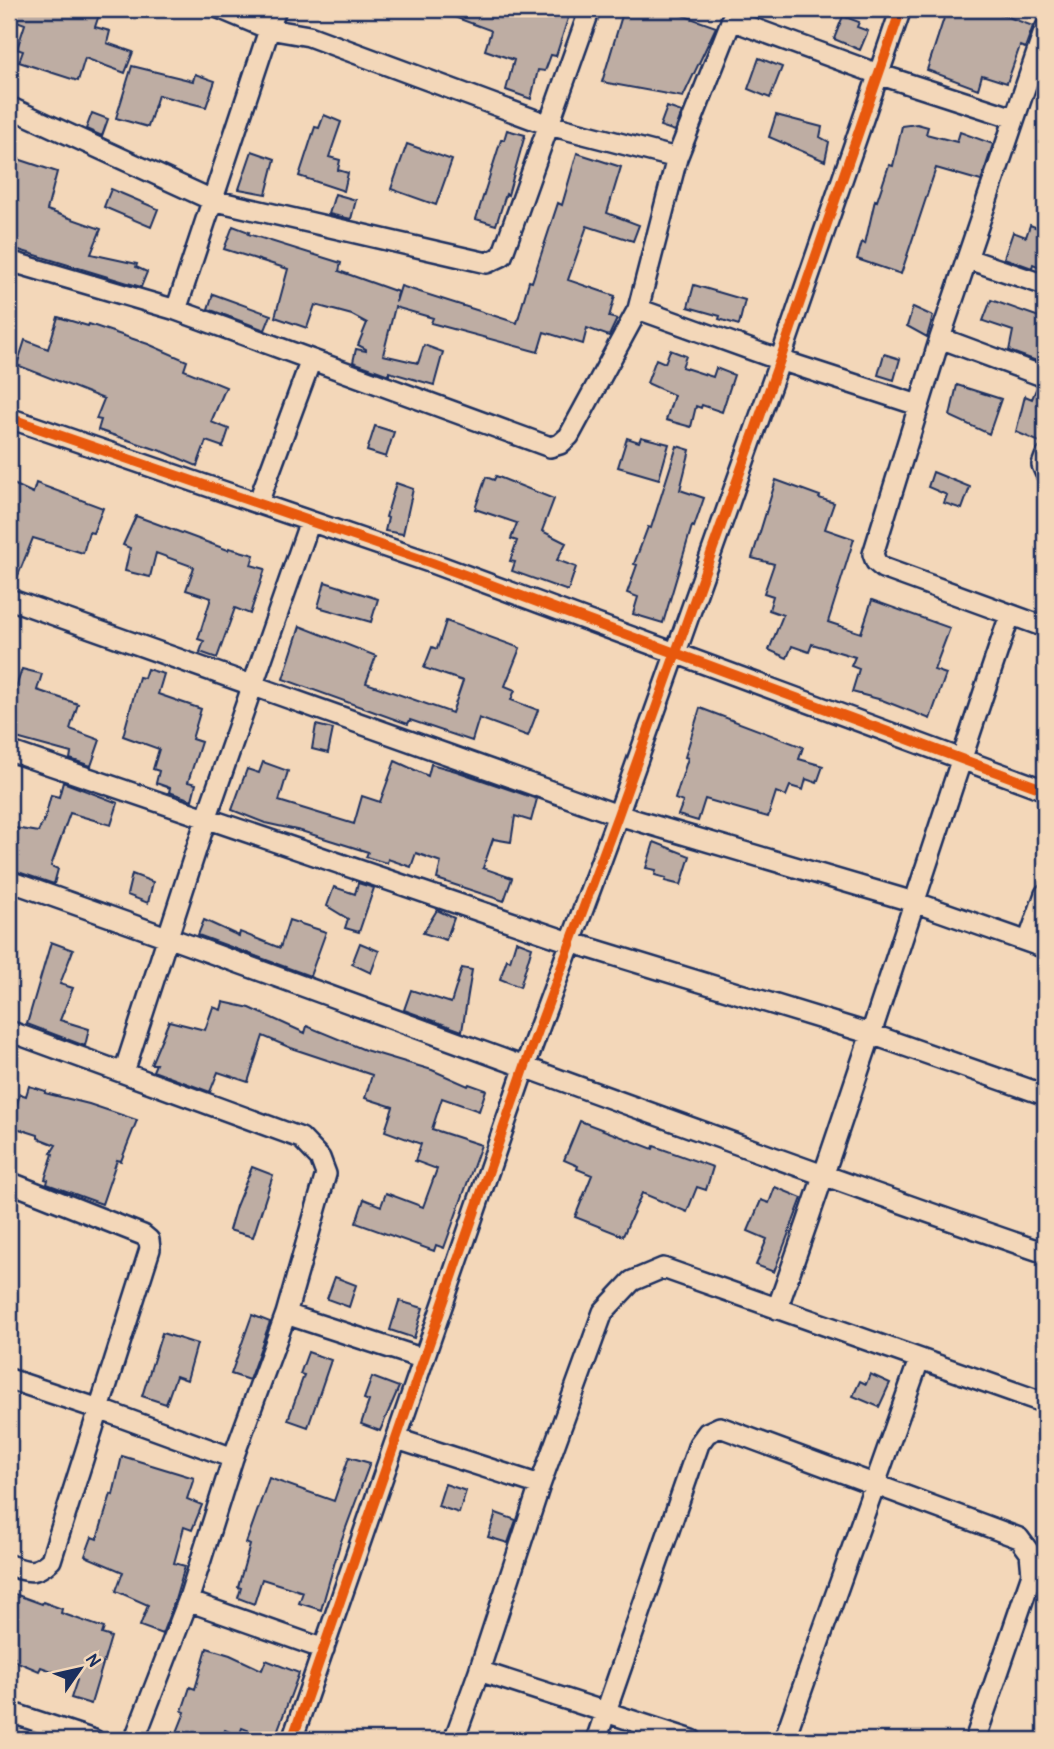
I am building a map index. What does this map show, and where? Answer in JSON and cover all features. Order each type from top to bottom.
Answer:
[{"type":"street","points":[[221,9],[270,29],[309,36],[548,125],[677,158]]},
{"type":"street","points":[[176,310],[276,9]]},
{"type":"street","points":[[9,107],[212,200],[487,263],[502,256],[590,9]]},
{"type":"street","points":[[292,1740],[525,1066],[618,815],[780,360],[901,9]]},
{"type":"street","points":[[9,261],[176,310],[550,447],[560,444],[569,436],[638,309],[677,158],[733,14],[878,74],[1014,118]]},
{"type":"street","points":[[1045,29],[918,405],[873,554],[876,562],[883,568],[1045,627]]},
{"type":"street","points":[[968,259],[1045,285]]},
{"type":"street","points":[[638,309],[780,360],[918,405]]},
{"type":"street","points":[[940,338],[1045,377]]},
{"type":"street","points":[[258,503],[312,360]]},
{"type":"street","points":[[9,418],[432,563],[1045,790]]},
{"type":"street","points":[[1045,457],[1042,466],[1045,472]]},
{"type":"street","points":[[124,1072],[206,819],[310,521]]},
{"type":"street","points":[[9,599],[618,815],[914,902],[1037,945],[1045,894]]},
{"type":"street","points":[[777,1309],[824,1177],[1010,615]]},
{"type":"street","points":[[9,751],[570,942],[871,1034],[1045,1095]]},
{"type":"street","points":[[9,881],[525,1066],[824,1177],[1045,1253]]},
{"type":"street","points":[[9,1031],[301,1138],[320,1158],[326,1174],[286,1314],[233,1458],[188,1601],[132,1740]]},
{"type":"street","points":[[9,1182],[143,1235],[149,1240],[150,1249],[51,1560],[41,1570],[27,1571],[9,1565]]},
{"type":"street","points":[[454,1740],[540,1485],[603,1312],[632,1280],[663,1268],[1045,1403]]},
{"type":"street","points":[[286,1314],[424,1359]]},
{"type":"street","points":[[784,1740],[919,1360]]},
{"type":"street","points":[[9,1379],[233,1458]]},
{"type":"street","points":[[596,1740],[699,1444],[707,1433],[720,1427],[1018,1538],[1030,1553],[1032,1574],[975,1740]]},
{"type":"street","points":[[397,1439],[540,1485]]},
{"type":"street","points":[[188,1601],[324,1649]]},
{"type":"street","points":[[479,1671],[692,1740]]},
{"type":"street","points":[[9,1712],[93,1740]]},
{"type":"building","points":[[9,9],[101,9],[95,27],[110,31],[107,43],[133,52],[125,73],[85,58],[78,81],[19,62],[23,51],[17,49],[25,24],[9,18]]},
{"type":"building","points":[[438,9],[571,9],[556,56],[551,55],[545,71],[538,70],[531,99],[506,90],[514,60],[485,50],[490,30]]},
{"type":"building","points":[[624,9],[665,9],[716,27],[683,97],[602,82]]},
{"type":"building","points":[[947,9],[986,9],[1033,26],[1025,48],[1020,46],[1007,83],[982,75],[978,89],[927,70]]},
{"type":"building","points":[[843,16],[859,22],[857,27],[868,31],[860,50],[834,39]]},
{"type":"building","points":[[759,58],[782,67],[770,98],[748,89]]},
{"type":"building","points":[[132,66],[193,81],[195,74],[215,81],[206,107],[158,95],[148,127],[116,118]]},
{"type":"building","points":[[667,107],[682,112],[675,131],[660,126]]},
{"type":"building","points":[[92,113],[108,119],[102,136],[86,129]]},
{"type":"building","points":[[324,115],[341,122],[329,157],[340,160],[338,170],[348,173],[344,191],[299,176],[315,127],[319,128]]},
{"type":"building","points":[[776,115],[822,127],[820,137],[829,142],[825,161],[769,137]]},
{"type":"building","points":[[917,124],[928,127],[926,134],[957,142],[960,132],[993,144],[981,181],[936,168],[901,274],[857,259],[862,242],[865,244],[875,200],[877,201],[889,165],[893,166],[902,126]]},
{"type":"building","points":[[507,130],[525,135],[508,195],[506,194],[496,225],[476,219],[501,140],[504,140]]},
{"type":"building","points":[[407,144],[452,160],[436,205],[391,189]]},
{"type":"building","points":[[252,151],[275,159],[266,194],[239,189]]},
{"type":"building","points":[[577,153],[621,167],[607,213],[639,225],[633,241],[587,226],[568,280],[615,296],[609,317],[617,319],[609,336],[587,328],[583,344],[544,332],[538,352],[431,323],[433,318],[395,307],[383,355],[418,363],[424,345],[443,352],[434,385],[389,372],[389,375],[353,362],[356,349],[366,351],[358,345],[367,323],[352,315],[315,305],[307,328],[275,317],[288,269],[224,249],[233,226],[249,232],[248,234],[341,263],[339,271],[398,292],[396,302],[401,286],[517,323],[529,281],[532,282],[558,203],[562,205]]},
{"type":"building","points":[[9,156],[57,172],[47,210],[101,229],[91,254],[137,264],[136,267],[147,272],[141,287],[9,247]]},
{"type":"building","points":[[111,189],[158,209],[151,227],[104,207]]},
{"type":"building","points":[[335,194],[356,200],[351,219],[329,214]]},
{"type":"building","points":[[1030,225],[1045,231],[1045,269],[1033,264],[1032,268],[1004,258],[1013,232],[1026,237]]},
{"type":"building","points":[[694,285],[745,300],[739,325],[719,319],[720,316],[688,307]]},
{"type":"building","points":[[213,294],[271,315],[265,330],[208,309]]},
{"type":"building","points":[[991,300],[1045,319],[1045,364],[1009,351],[1013,331],[983,321]]},
{"type":"building","points":[[913,307],[933,316],[927,337],[907,326]]},
{"type":"building","points":[[58,317],[88,326],[89,324],[148,344],[187,361],[184,370],[226,387],[211,422],[229,429],[223,447],[206,441],[197,466],[98,430],[101,420],[96,419],[104,399],[17,365],[25,340],[48,349]]},
{"type":"building","points":[[670,350],[686,356],[682,367],[713,377],[716,368],[734,375],[722,412],[702,405],[701,408],[696,406],[691,427],[666,420],[674,395],[647,383],[656,359],[665,363]]},
{"type":"building","points":[[884,354],[900,359],[894,380],[878,375]]},
{"type":"building","points":[[957,385],[1001,399],[989,434],[950,416]]},
{"type":"building","points":[[1037,387],[1045,389],[1045,432],[1042,443],[1016,432],[1025,396],[1032,399]]},
{"type":"building","points":[[375,426],[394,432],[386,457],[367,451]]},
{"type":"building","points":[[641,437],[669,444],[659,479],[618,467],[627,438],[639,442]]},
{"type":"building","points":[[677,446],[690,450],[680,490],[704,498],[694,527],[692,526],[663,623],[633,614],[638,597],[627,593],[637,565],[634,564],[648,527],[651,528]]},
{"type":"building","points":[[933,472],[970,487],[962,509],[944,503],[947,495],[928,487]]},
{"type":"building","points":[[496,476],[554,499],[542,531],[566,543],[557,560],[576,567],[568,591],[512,571],[515,562],[510,561],[517,541],[511,539],[517,523],[475,509],[486,477],[494,480]]},
{"type":"building","points":[[776,480],[834,503],[825,529],[854,539],[828,622],[861,633],[872,600],[950,628],[934,670],[946,674],[930,719],[882,700],[852,692],[859,669],[851,666],[855,657],[812,644],[809,652],[792,646],[787,658],[769,650],[783,615],[769,610],[773,596],[764,593],[774,564],[752,558]]},
{"type":"building","points":[[9,482],[33,493],[36,483],[103,508],[93,533],[89,532],[83,553],[33,538],[13,588],[9,587]]},
{"type":"building","points":[[396,483],[413,489],[403,534],[385,531],[386,517]]},
{"type":"building","points":[[136,516],[228,550],[229,548],[254,555],[251,565],[265,569],[250,614],[235,608],[217,658],[200,652],[204,641],[198,639],[211,598],[186,590],[194,567],[156,553],[150,577],[125,571],[130,548],[123,545]]},
{"type":"building","points":[[325,582],[378,599],[371,622],[318,607]]},
{"type":"building","points":[[446,621],[520,648],[505,686],[515,690],[511,700],[538,710],[528,736],[479,718],[472,741],[410,720],[408,724],[283,679],[300,626],[376,656],[366,683],[452,713],[463,681],[424,668],[432,647],[437,649]]},
{"type":"building","points":[[22,669],[42,674],[37,690],[78,704],[70,729],[100,740],[91,766],[70,759],[71,753],[9,736],[9,709]]},
{"type":"building","points":[[147,669],[164,674],[158,694],[201,709],[192,739],[201,742],[188,782],[196,784],[192,800],[169,792],[170,788],[156,783],[159,771],[153,769],[159,749],[123,736],[139,677],[144,678]]},
{"type":"building","points":[[700,708],[803,747],[799,759],[823,766],[817,783],[806,779],[803,790],[790,786],[786,796],[776,792],[768,817],[705,799],[698,821],[678,815],[683,802],[675,799]]},
{"type":"building","points":[[316,725],[333,729],[328,753],[312,749]]},
{"type":"building","points":[[395,761],[428,776],[431,764],[537,799],[531,821],[515,816],[511,842],[493,839],[483,868],[512,878],[504,901],[437,879],[441,862],[416,853],[411,867],[388,859],[387,863],[366,857],[368,852],[265,823],[232,810],[247,769],[259,773],[263,762],[288,771],[279,801],[354,824],[362,796],[380,802]]},
{"type":"building","points":[[63,782],[118,803],[111,825],[70,813],[51,866],[58,869],[54,884],[9,869],[9,827],[38,832],[51,795],[59,797]]},
{"type":"building","points":[[654,842],[690,856],[681,885],[665,881],[666,878],[655,875],[656,870],[646,868]]},
{"type":"building","points":[[132,874],[153,882],[148,903],[127,895]]},
{"type":"building","points":[[358,883],[374,888],[359,932],[345,928],[348,919],[327,906],[334,887],[355,894]]},
{"type":"building","points":[[437,910],[454,918],[446,940],[423,933]]},
{"type":"building","points":[[204,920],[239,936],[240,932],[280,948],[289,920],[326,932],[310,976],[198,935]]},
{"type":"building","points":[[516,941],[532,947],[520,987],[500,979],[507,959],[510,961]]},
{"type":"building","points":[[51,942],[73,950],[60,984],[73,988],[60,1020],[89,1029],[85,1046],[27,1024]]},
{"type":"building","points":[[360,943],[379,951],[371,973],[352,964]]},
{"type":"building","points":[[462,968],[472,970],[462,1031],[404,1010],[411,990],[451,1003]]},
{"type":"building","points":[[223,1002],[250,1008],[305,1033],[307,1026],[365,1050],[486,1090],[479,1111],[442,1098],[432,1129],[481,1145],[444,1248],[436,1245],[434,1251],[356,1223],[364,1199],[381,1206],[386,1193],[423,1207],[437,1169],[415,1161],[421,1144],[385,1131],[393,1107],[365,1098],[372,1075],[263,1036],[248,1082],[218,1072],[210,1092],[153,1071],[156,1064],[151,1064],[169,1021],[205,1030],[213,1007],[221,1010]]},
{"type":"building","points":[[29,1086],[137,1120],[121,1161],[117,1160],[102,1204],[47,1184],[48,1180],[45,1179],[53,1154],[51,1153],[56,1145],[38,1138],[38,1135],[10,1126],[20,1094],[26,1096]]},
{"type":"building","points":[[580,1121],[653,1149],[654,1146],[713,1167],[706,1190],[697,1187],[687,1212],[642,1193],[623,1236],[575,1217],[592,1175],[564,1160]]},
{"type":"building","points":[[252,1167],[273,1175],[253,1237],[229,1230]]},
{"type":"building","points":[[775,1187],[802,1198],[774,1272],[756,1265],[767,1239],[748,1231],[761,1200],[769,1203]]},
{"type":"building","points":[[335,1277],[356,1285],[349,1307],[327,1299]]},
{"type":"building","points":[[399,1301],[423,1308],[414,1338],[390,1330]]},
{"type":"building","points":[[252,1315],[270,1322],[249,1380],[231,1374]]},
{"type":"building","points":[[162,1333],[197,1344],[187,1380],[176,1376],[166,1404],[142,1396]]},
{"type":"building","points":[[308,1352],[331,1360],[308,1427],[288,1420],[304,1375],[300,1374]]},
{"type":"building","points":[[870,1374],[890,1383],[879,1407],[853,1396],[860,1381],[866,1384]]},
{"type":"building","points":[[372,1377],[399,1387],[380,1431],[361,1424],[369,1401],[364,1399]]},
{"type":"building","points":[[122,1456],[194,1478],[187,1499],[202,1505],[192,1530],[184,1527],[174,1563],[185,1566],[162,1634],[140,1626],[148,1605],[116,1591],[123,1572],[85,1556],[92,1537],[97,1539],[111,1494],[113,1495]]},
{"type":"building","points":[[349,1457],[370,1463],[340,1544],[321,1610],[299,1603],[303,1592],[262,1579],[254,1604],[238,1598],[241,1588],[238,1587],[250,1545],[246,1543],[269,1478],[334,1501]]},
{"type":"building","points":[[445,1484],[466,1491],[459,1513],[438,1506]]},
{"type":"building","points":[[496,1513],[516,1520],[508,1543],[488,1537]]},
{"type":"building","points":[[9,1592],[62,1609],[61,1613],[104,1628],[102,1634],[111,1637],[91,1704],[71,1698],[77,1680],[41,1667],[39,1671],[13,1660],[15,1657],[9,1654]]},
{"type":"building","points":[[207,1648],[262,1670],[266,1660],[299,1673],[274,1740],[242,1728],[239,1736],[225,1730],[220,1740],[174,1740],[185,1712],[182,1711],[190,1687],[195,1689]]},
{"type":"cycle path","points":[[292,1740],[525,1066],[618,815],[780,360],[901,9]]},
{"type":"cycle path","points":[[9,418],[432,563],[1045,790]]}]
